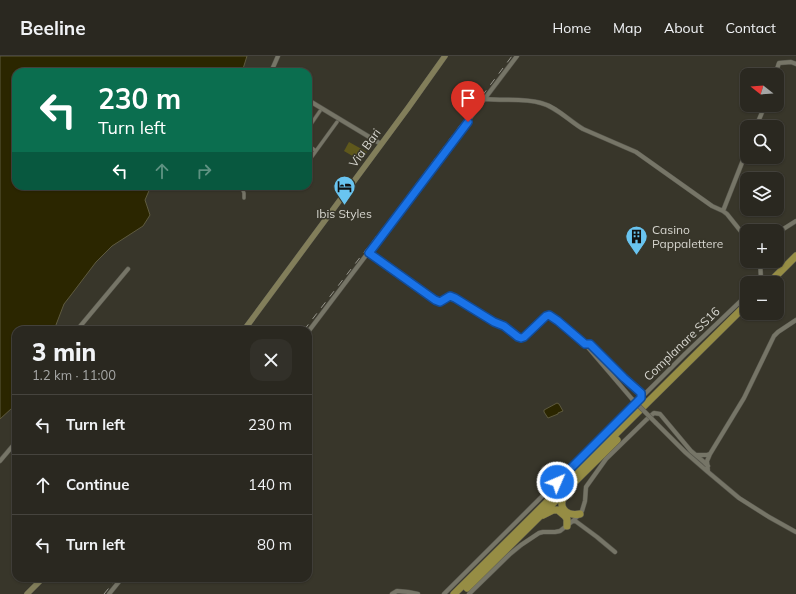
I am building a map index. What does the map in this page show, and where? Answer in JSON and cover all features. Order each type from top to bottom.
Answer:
[{"type":"highway","points":[[775,276],[796,256]]},
{"type":"highway","points":[[782,276],[796,262]]},
{"type":"highway","points":[[454,594],[740,311]]},
{"type":"highway","points":[[461,594],[740,318]]},
{"type":"highway","points":[[570,520],[567,513],[563,509],[562,503],[563,497],[571,489],[573,483]]},
{"type":"highway","points":[[538,518],[553,510],[558,510],[570,520]]},
{"type":"highway","points":[[570,520],[580,514]]},
{"type":"main road","name":"Via Bari","points":[[247,326],[445,56]]},
{"type":"main road","points":[[27,594],[39,582]]},
{"type":"street","points":[[273,68],[278,56]]},
{"type":"street","points":[[312,327],[517,56]]},
{"type":"street","points":[[777,68],[779,63],[790,62],[796,64]]},
{"type":"street","points":[[485,99],[531,101],[541,102],[547,105],[560,112],[575,125],[636,152],[712,206],[727,214],[740,230]]},
{"type":"street","points":[[312,102],[381,144]]},
{"type":"street","points":[[312,120],[320,111]]},
{"type":"street","points":[[312,156],[337,122]]},
{"type":"street","points":[[312,148],[316,151]]},
{"type":"street","points":[[723,211],[741,164]]},
{"type":"street","points":[[243,190],[244,198]]},
{"type":"street","points":[[784,228],[796,220]]},
{"type":"street","points":[[369,253],[435,300],[440,302],[450,296],[455,298],[494,322],[504,326],[518,337],[524,337],[546,316],[549,315],[585,344],[632,399],[685,452],[739,498],[796,532]]},
{"type":"street","points":[[80,326],[128,269]]},
{"type":"street","name":"Complanare SS16","points":[[444,594],[685,354],[740,302]]},
{"type":"street","points":[[708,472],[707,461],[710,454],[744,398],[774,336],[796,320]]},
{"type":"street","points":[[585,344],[590,344],[641,393],[641,398]]},
{"type":"street","points":[[580,514],[585,502],[586,487],[606,459],[654,413],[660,414],[685,444],[708,466]]},
{"type":"street","points":[[0,461],[12,447]]},
{"type":"street","points":[[696,455],[710,454]]},
{"type":"street","points":[[469,594],[521,545],[539,533],[560,531],[570,520],[597,537],[615,552]]},
{"type":"street","points":[[109,594],[119,582]]},
{"type":"street","points":[[392,594],[397,590],[418,594]]},
{"type":"shaded area","points":[[0,56],[247,56],[243,68],[12,68],[12,190],[149,190],[145,200],[150,215],[143,226],[112,246],[96,262],[64,304],[56,326],[12,326],[12,408],[0,419]]},
{"type":"shaded area","points":[[349,142],[367,152],[361,161],[344,151]]},
{"type":"shaded area","points":[[557,403],[563,411],[548,418],[544,410]]},
{"type":"railway","points":[[307,326],[512,56]]},
{"type":"railway","points":[[104,594],[114,582]]},
{"type":"place","name":"Ibis Styles","points":[[344,206]]},
{"type":"place","name":"Casino Pappalettere","points":[[636,256]]},
{"type":"route","points":[[468,122],[369,253],[435,300],[440,302],[450,296],[455,298],[494,322],[504,326],[518,337],[521,338],[528,335],[540,321],[549,315],[585,344],[590,344],[641,393],[641,398],[557,482]]}]
